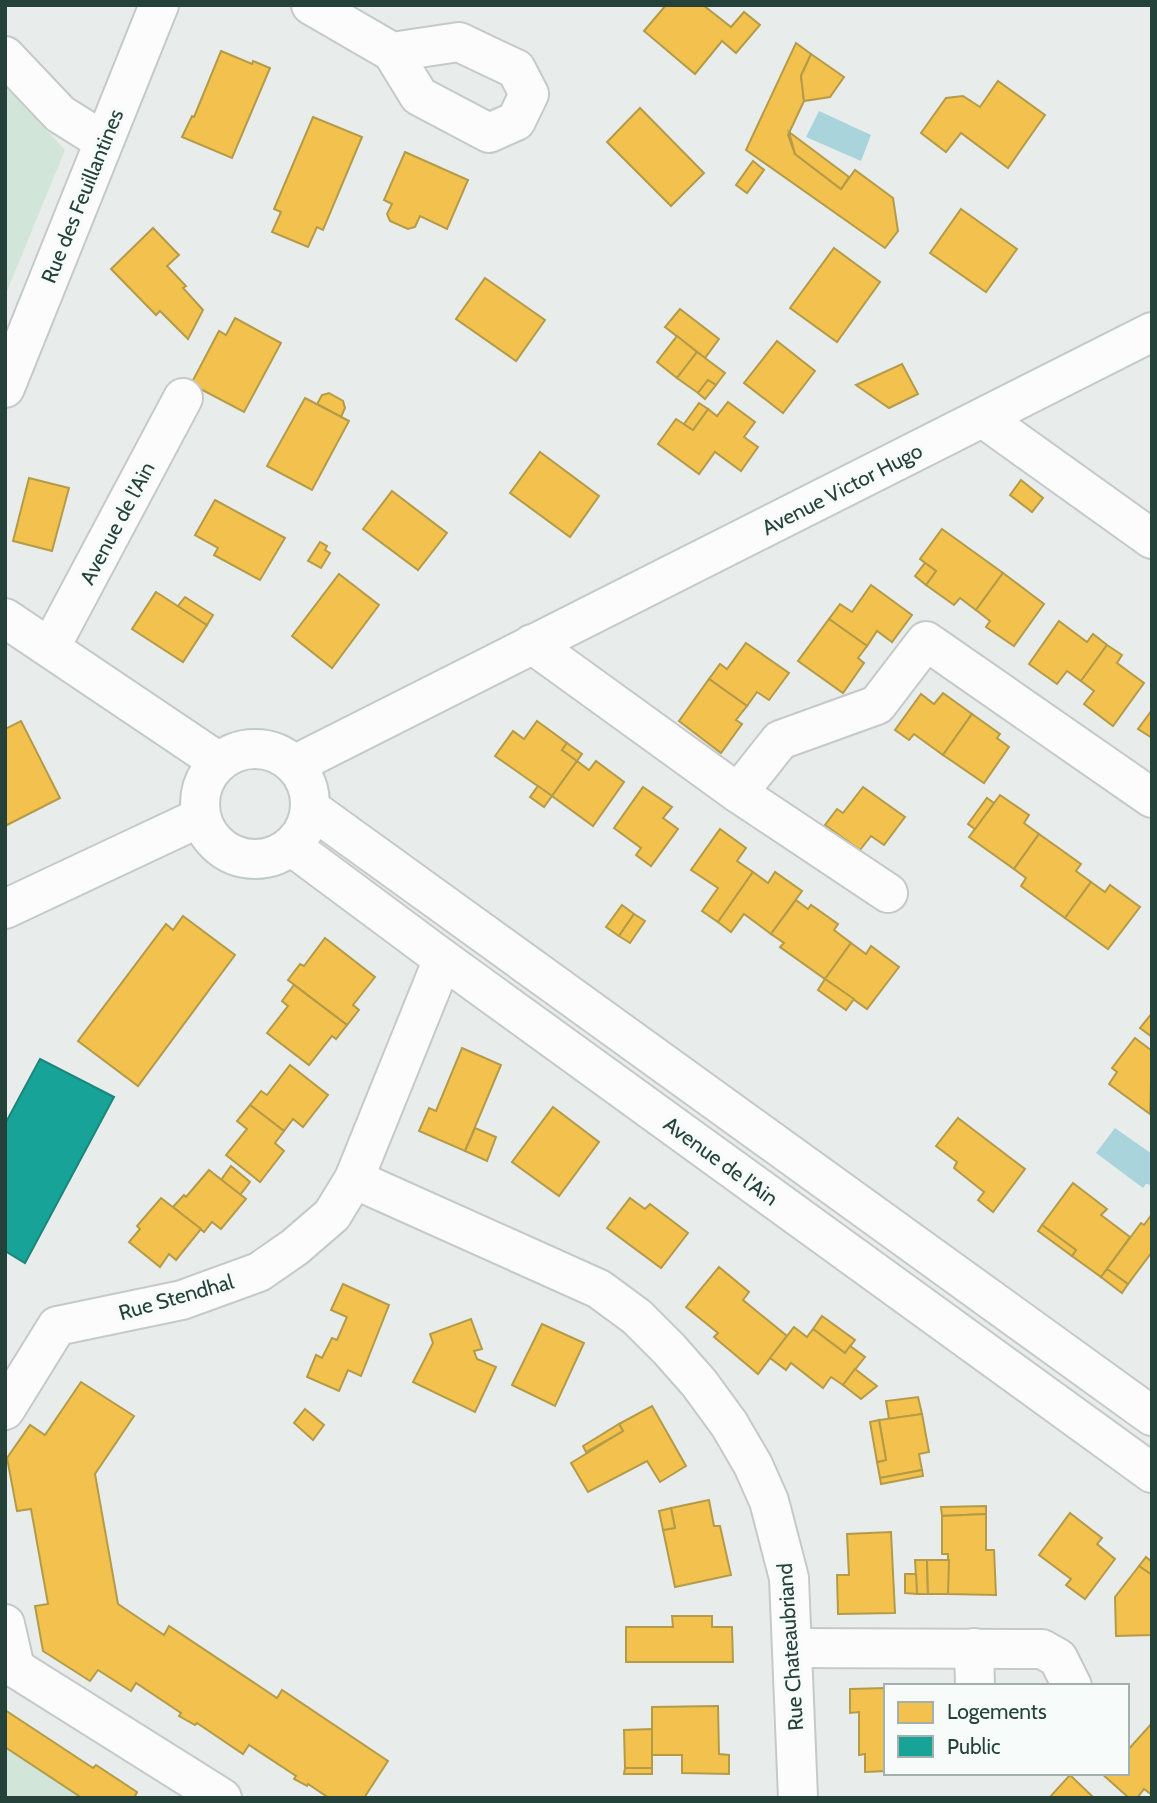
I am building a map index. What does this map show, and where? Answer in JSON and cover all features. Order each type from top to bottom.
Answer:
[{"type":"street","name":"Rue des Feuillantines","points":[[5,388],[159,5]]},
{"type":"street","points":[[312,5],[392,52]]},
{"type":"street","points":[[5,56],[60,114],[103,141]]},
{"type":"street","name":"Avenue Victor Hugo","points":[[294,765],[1152,332]]},
{"type":"street","name":"Avenue de l'Ain","points":[[50,648],[183,398]]},
{"type":"street","points":[[983,418],[1152,540]]},
{"type":"street","points":[[5,618],[219,762]]},
{"type":"street","points":[[738,793],[780,740],[877,705],[926,641],[1152,798]]},
{"type":"street","points":[[532,644],[738,793],[888,893]]},
{"type":"street","points":[[249,749],[282,755],[294,765],[304,778],[309,792],[310,808],[301,835],[291,846],[277,855],[244,859],[215,843],[205,829],[201,817],[201,794],[207,776],[219,762],[234,753],[249,749]]},
{"type":"street","points":[[310,808],[1152,1416]]},
{"type":"street","points":[[5,909],[201,817]]},
{"type":"street","name":"Avenue de l'Ain","points":[[291,846],[1152,1473]]},
{"type":"street","name":"Rue Stendhal","points":[[5,1410],[57,1326],[181,1300],[259,1272],[295,1248],[332,1215],[355,1180],[443,959]]},
{"type":"street","name":"Rue Chateaubriand","points":[[355,1180],[599,1289],[637,1317],[669,1349],[699,1383],[729,1424],[769,1501],[789,1578],[798,1798]]},
{"type":"street","points":[[5,1624],[15,1668],[222,1798]]},
{"type":"street","points":[[792,1648],[1042,1649],[1058,1658],[1071,1684]]},
{"type":"street","points":[[974,1648],[975,1684]]},
{"type":"green space","points":[[5,87],[65,150],[5,296]]},
{"type":"green space","points":[[5,1747],[82,1798],[5,1798]]},
{"type":"water","points":[[819,111],[871,135],[861,161],[806,137]]},
{"type":"water","points":[[1115,1128],[1152,1154],[1152,1185],[1146,1184],[1143,1188],[1096,1153]]},
{"type":"building: Logements","points":[[666,5],[703,5],[731,27],[744,12],[760,25],[736,53],[722,41],[695,74],[644,31]]},
{"type":"building: Logements","points":[[796,43],[811,54],[801,76],[804,101],[788,135],[795,154],[841,189],[855,170],[893,198],[898,231],[885,248],[746,150]]},
{"type":"building: Logements","points":[[221,51],[252,64],[253,61],[270,68],[232,158],[182,137],[192,116],[194,117]]},
{"type":"building: Logements","points":[[811,54],[844,77],[830,97],[804,101],[801,76]]},
{"type":"building: Logements","points":[[998,81],[1045,115],[1008,168],[961,133],[946,152],[921,133],[946,98],[963,96],[980,107]]},
{"type":"building: Logements","points":[[640,108],[704,173],[671,206],[607,142]]},
{"type":"building: Logements","points":[[313,117],[362,137],[323,230],[317,227],[308,247],[272,232],[281,212],[274,209]]},
{"type":"building: Logements","points":[[789,132],[849,177],[841,189],[795,154]]},
{"type":"building: Logements","points":[[405,152],[468,180],[447,229],[420,216],[415,227],[408,229],[390,221],[387,214],[392,204],[384,200]]},
{"type":"building: Logements","points":[[753,161],[764,170],[747,193],[736,185]]},
{"type":"building: Logements","points":[[961,209],[1017,249],[986,292],[930,253]]},
{"type":"building: Logements","points":[[153,228],[179,255],[167,266],[203,310],[188,339],[160,311],[156,315],[111,269]]},
{"type":"building: Logements","points":[[834,248],[880,282],[837,342],[790,308]]},
{"type":"building: Logements","points":[[485,278],[545,320],[516,361],[456,319]]},
{"type":"building: Logements","points":[[680,309],[719,339],[705,358],[665,327]]},
{"type":"building: Logements","points":[[235,318],[281,343],[244,412],[191,384],[219,331],[226,335]]},
{"type":"building: Logements","points":[[677,336],[697,352],[677,378],[657,362]]},
{"type":"building: Logements","points":[[777,341],[815,371],[783,413],[744,383]]},
{"type":"building: Logements","points":[[697,352],[725,373],[716,385],[708,380],[698,393],[677,378]]},
{"type":"building: Logements","points":[[902,364],[918,394],[889,408],[856,385]]},
{"type":"building: Logements","points":[[708,380],[716,385],[705,399],[698,393]]},
{"type":"building: Logements","points":[[329,393],[343,401],[345,408],[341,417],[317,404],[322,395]]},
{"type":"building: Logements","points":[[305,398],[349,421],[312,490],[267,466]]},
{"type":"building: Logements","points":[[728,402],[755,422],[744,437],[758,447],[741,471],[715,452],[699,474],[658,444],[676,419],[693,430],[708,409],[717,416]]},
{"type":"building: Logements","points":[[699,403],[708,409],[693,430],[684,424]]},
{"type":"building: Logements","points":[[540,452],[599,496],[570,537],[510,493]]},
{"type":"building: Logements","points":[[29,478],[69,488],[52,551],[13,541]]},
{"type":"building: Logements","points":[[1021,480],[1043,498],[1032,512],[1010,495]]},
{"type":"building: Logements","points":[[392,491],[447,533],[418,570],[363,529]]},
{"type":"building: Logements","points":[[215,500],[285,538],[260,580],[214,555],[218,548],[195,535]]},
{"type":"building: Logements","points":[[942,529],[1003,573],[976,610],[960,598],[954,605],[926,585],[936,571],[920,559]]},
{"type":"building: Logements","points":[[320,542],[327,546],[325,550],[330,553],[321,568],[308,561]]},
{"type":"building: Logements","points":[[925,563],[936,571],[926,585],[915,576]]},
{"type":"building: Logements","points":[[1003,573],[1044,604],[1014,646],[986,627],[990,621],[976,610]]},
{"type":"building: Logements","points":[[339,574],[379,605],[332,668],[292,636]]},
{"type":"building: Logements","points":[[871,585],[912,615],[892,642],[877,631],[867,646],[829,619],[840,604],[852,612]]},
{"type":"building: Logements","points":[[156,592],[207,625],[183,662],[132,629]]},
{"type":"building: Logements","points":[[185,597],[213,615],[207,625],[178,606]]},
{"type":"building: Logements","points":[[829,619],[867,646],[858,658],[864,663],[843,693],[798,661]]},
{"type":"building: Logements","points":[[1059,621],[1087,642],[1093,634],[1107,645],[1081,681],[1067,671],[1057,684],[1029,664]]},
{"type":"building: Logements","points":[[746,643],[789,673],[769,700],[757,692],[747,706],[709,679],[720,664],[727,669]]},
{"type":"building: Logements","points":[[1107,645],[1122,655],[1117,663],[1144,683],[1113,726],[1084,704],[1094,691],[1081,681]]},
{"type":"building: Logements","points":[[709,679],[747,706],[736,720],[742,724],[721,753],[679,721]]},
{"type":"building: Logements","points":[[943,693],[972,714],[943,755],[914,734],[909,740],[895,730],[921,694],[934,704]]},
{"type":"building: Logements","points":[[1152,710],[1152,738],[1138,729]]},
{"type":"building: Logements","points":[[972,714],[1000,734],[997,738],[1009,747],[984,783],[943,755]]},
{"type":"building: Logements","points":[[21,721],[60,798],[5,826],[5,729]]},
{"type":"building: Logements","points":[[537,721],[567,743],[562,750],[577,761],[552,796],[495,756],[513,731],[524,739]]},
{"type":"building: Logements","points":[[567,743],[582,754],[577,761],[562,750]]},
{"type":"building: Logements","points":[[577,761],[589,770],[596,761],[624,782],[593,826],[552,796]]},
{"type":"building: Logements","points":[[538,786],[552,796],[544,807],[530,797]]},
{"type":"building: Logements","points":[[643,787],[672,807],[663,818],[678,829],[651,866],[636,855],[641,848],[614,828]]},
{"type":"building: Logements","points":[[863,787],[905,817],[884,845],[871,836],[860,850],[825,825],[837,809],[843,813]]},
{"type":"building: Logements","points":[[1000,795],[1029,815],[1024,823],[1039,834],[1014,869],[969,837]]},
{"type":"building: Logements","points":[[987,798],[994,803],[975,829],[968,824]]},
{"type":"building: Logements","points":[[720,829],[746,848],[737,861],[753,872],[718,922],[702,911],[718,888],[691,870]]},
{"type":"building: Logements","points":[[1039,834],[1081,864],[1076,871],[1091,882],[1065,918],[1021,886],[1026,878],[1014,869]]},
{"type":"building: Logements","points":[[753,872],[768,883],[775,872],[802,891],[771,934],[744,914],[731,932],[718,922]]},
{"type":"building: Logements","points":[[1091,882],[1105,892],[1110,885],[1140,907],[1108,949],[1065,918]]},
{"type":"building: Logements","points":[[796,900],[808,909],[811,905],[838,924],[834,930],[851,943],[825,979],[780,947],[784,943],[771,934]]},
{"type":"building: Logements","points":[[622,905],[634,914],[619,936],[606,927]]},
{"type":"building: Logements","points":[[634,914],[645,921],[630,943],[619,936]]},
{"type":"building: Logements","points":[[183,916],[235,955],[138,1086],[78,1041],[166,924],[173,930]]},
{"type":"building: Logements","points":[[325,938],[375,977],[353,1005],[359,1010],[347,1025],[288,980],[300,964],[304,966]]},
{"type":"building: Logements","points":[[851,943],[866,954],[871,946],[899,967],[867,1009],[825,979]]},
{"type":"building: Logements","points":[[825,979],[854,999],[846,1010],[818,990]]},
{"type":"building: Logements","points":[[294,985],[347,1025],[336,1039],[332,1036],[309,1065],[267,1033],[288,1006],[282,1001]]},
{"type":"building: Logements","points":[[1152,1013],[1152,1037],[1140,1028]]},
{"type":"building: Logements","points":[[1135,1038],[1152,1051],[1150,1114],[1109,1084],[1117,1072],[1112,1068]]},
{"type":"building: Logements","points":[[462,1048],[501,1065],[465,1151],[419,1131],[429,1108],[436,1111]]},
{"type":"building: Logements","points":[[290,1065],[328,1095],[303,1127],[293,1119],[284,1131],[250,1105],[261,1091],[267,1095]]},
{"type":"building: Logements","points":[[250,1105],[284,1131],[275,1143],[284,1151],[260,1182],[226,1155],[247,1129],[237,1121]]},
{"type":"building: Logements","points":[[553,1107],[599,1142],[559,1196],[512,1162]]},
{"type":"building: Logements","points":[[958,1118],[1025,1169],[993,1212],[978,1200],[984,1192],[954,1168],[957,1162],[936,1146]]},
{"type":"building: Logements","points":[[475,1128],[496,1137],[487,1161],[465,1151]]},
{"type":"building: Logements","points":[[231,1166],[250,1182],[240,1195],[221,1180]]},
{"type":"building: Logements","points":[[209,1170],[246,1199],[221,1229],[212,1222],[204,1232],[173,1207],[184,1195],[186,1197]]},
{"type":"building: Logements","points":[[1073,1183],[1107,1209],[1101,1215],[1130,1237],[1101,1277],[1072,1256],[1076,1250],[1042,1225]]},
{"type":"building: Logements","points":[[161,1198],[201,1229],[176,1260],[169,1254],[160,1267],[129,1242],[140,1229],[137,1226]]},
{"type":"building: Logements","points":[[630,1198],[645,1209],[650,1204],[688,1233],[661,1268],[607,1228]]},
{"type":"building: Logements","points":[[1152,1214],[1152,1252],[1128,1284],[1107,1269],[1141,1223],[1144,1225]]},
{"type":"building: Logements","points":[[1042,1225],[1076,1250],[1072,1256],[1038,1231]]},
{"type":"building: Logements","points":[[719,1267],[749,1292],[743,1300],[787,1336],[758,1374],[714,1337],[718,1333],[686,1307]]},
{"type":"building: Logements","points":[[1107,1269],[1128,1284],[1122,1293],[1101,1277]]},
{"type":"building: Logements","points":[[343,1284],[389,1305],[361,1376],[348,1370],[339,1391],[307,1377],[316,1355],[322,1358],[332,1338],[337,1340],[347,1317],[331,1310]]},
{"type":"building: Logements","points":[[822,1316],[855,1340],[845,1353],[813,1329]]},
{"type":"building: Logements","points":[[471,1319],[482,1349],[474,1351],[477,1359],[496,1367],[475,1412],[413,1382],[433,1343],[430,1334]]},
{"type":"building: Logements","points":[[542,1324],[584,1343],[555,1406],[512,1385]]},
{"type":"building: Logements","points":[[794,1327],[807,1337],[813,1329],[845,1353],[850,1346],[865,1357],[843,1385],[831,1377],[823,1388],[791,1363],[786,1370],[770,1358]]},
{"type":"building: Logements","points":[[855,1369],[877,1386],[861,1399],[843,1385]]},
{"type":"building: Logements","points":[[81,1382],[134,1416],[95,1474],[118,1604],[164,1635],[169,1626],[277,1698],[282,1690],[388,1761],[364,1798],[329,1798],[308,1784],[307,1786],[294,1779],[296,1776],[249,1745],[243,1754],[197,1723],[195,1725],[179,1716],[181,1713],[136,1683],[131,1691],[98,1670],[90,1681],[43,1651],[35,1606],[48,1604],[31,1509],[17,1511],[7,1458],[30,1425],[45,1435]]},
{"type":"building: Logements","points":[[918,1397],[922,1414],[889,1419],[886,1401]]},
{"type":"building: Logements","points":[[652,1406],[686,1466],[660,1482],[647,1461],[588,1492],[571,1463],[623,1431],[619,1424]]},
{"type":"building: Logements","points":[[305,1409],[324,1425],[313,1440],[294,1423]]},
{"type":"building: Logements","points":[[922,1414],[929,1452],[919,1454],[922,1470],[880,1478],[877,1462],[886,1460],[879,1420]]},
{"type":"building: Logements","points":[[879,1420],[886,1460],[877,1462],[870,1422]]},
{"type":"building: Logements","points":[[619,1424],[623,1431],[586,1452],[583,1446]]},
{"type":"building: Logements","points":[[922,1470],[923,1476],[881,1484],[880,1478]]},
{"type":"building: Logements","points":[[709,1500],[714,1526],[720,1526],[731,1575],[675,1587],[663,1530],[675,1528],[671,1508]]},
{"type":"building: Logements","points":[[986,1506],[986,1514],[942,1516],[941,1507]]},
{"type":"building: Logements","points":[[671,1508],[675,1528],[663,1530],[659,1511]]},
{"type":"building: Logements","points":[[1070,1513],[1102,1538],[1097,1544],[1115,1559],[1085,1599],[1066,1585],[1071,1579],[1039,1555]]},
{"type":"building: Logements","points":[[986,1514],[986,1550],[994,1550],[996,1595],[948,1594],[948,1554],[942,1554],[942,1516]]},
{"type":"building: Logements","points":[[891,1532],[895,1613],[838,1614],[837,1575],[849,1575],[847,1534]]},
{"type":"building: Logements","points":[[1146,1557],[1152,1562],[1152,1575],[1139,1566]]},
{"type":"building: Logements","points":[[915,1560],[927,1560],[928,1594],[917,1594]]},
{"type":"building: Logements","points":[[927,1560],[949,1560],[948,1594],[928,1594]]},
{"type":"building: Logements","points":[[1139,1566],[1152,1575],[1152,1635],[1116,1636],[1115,1597]]},
{"type":"building: Logements","points":[[905,1574],[916,1574],[917,1594],[905,1593]]},
{"type":"building: Logements","points":[[672,1616],[712,1616],[712,1627],[732,1627],[733,1662],[626,1662],[626,1627],[673,1627]]},
{"type":"building: Logements","points":[[884,1688],[884,1771],[865,1772],[865,1754],[859,1755],[859,1712],[850,1713],[850,1689]]},
{"type":"building: Logements","points":[[718,1706],[719,1754],[729,1755],[729,1774],[682,1773],[682,1755],[652,1755],[652,1707]]},
{"type":"building: Logements","points":[[5,1710],[93,1768],[96,1765],[137,1792],[135,1796],[138,1798],[82,1798],[5,1747]]},
{"type":"building: Logements","points":[[1152,1723],[1152,1795],[1144,1789],[1137,1798],[1129,1798],[1103,1775],[1129,1775],[1129,1749]]},
{"type":"building: Logements","points":[[652,1729],[652,1768],[625,1768],[624,1730]]},
{"type":"building: Logements","points":[[625,1768],[652,1768],[652,1774],[624,1774]]},
{"type":"building: Logements","points":[[1070,1775],[1094,1798],[1049,1798]]},
{"type":"building: Public","points":[[40,1059],[114,1097],[25,1263],[5,1251],[5,1124]]}]
